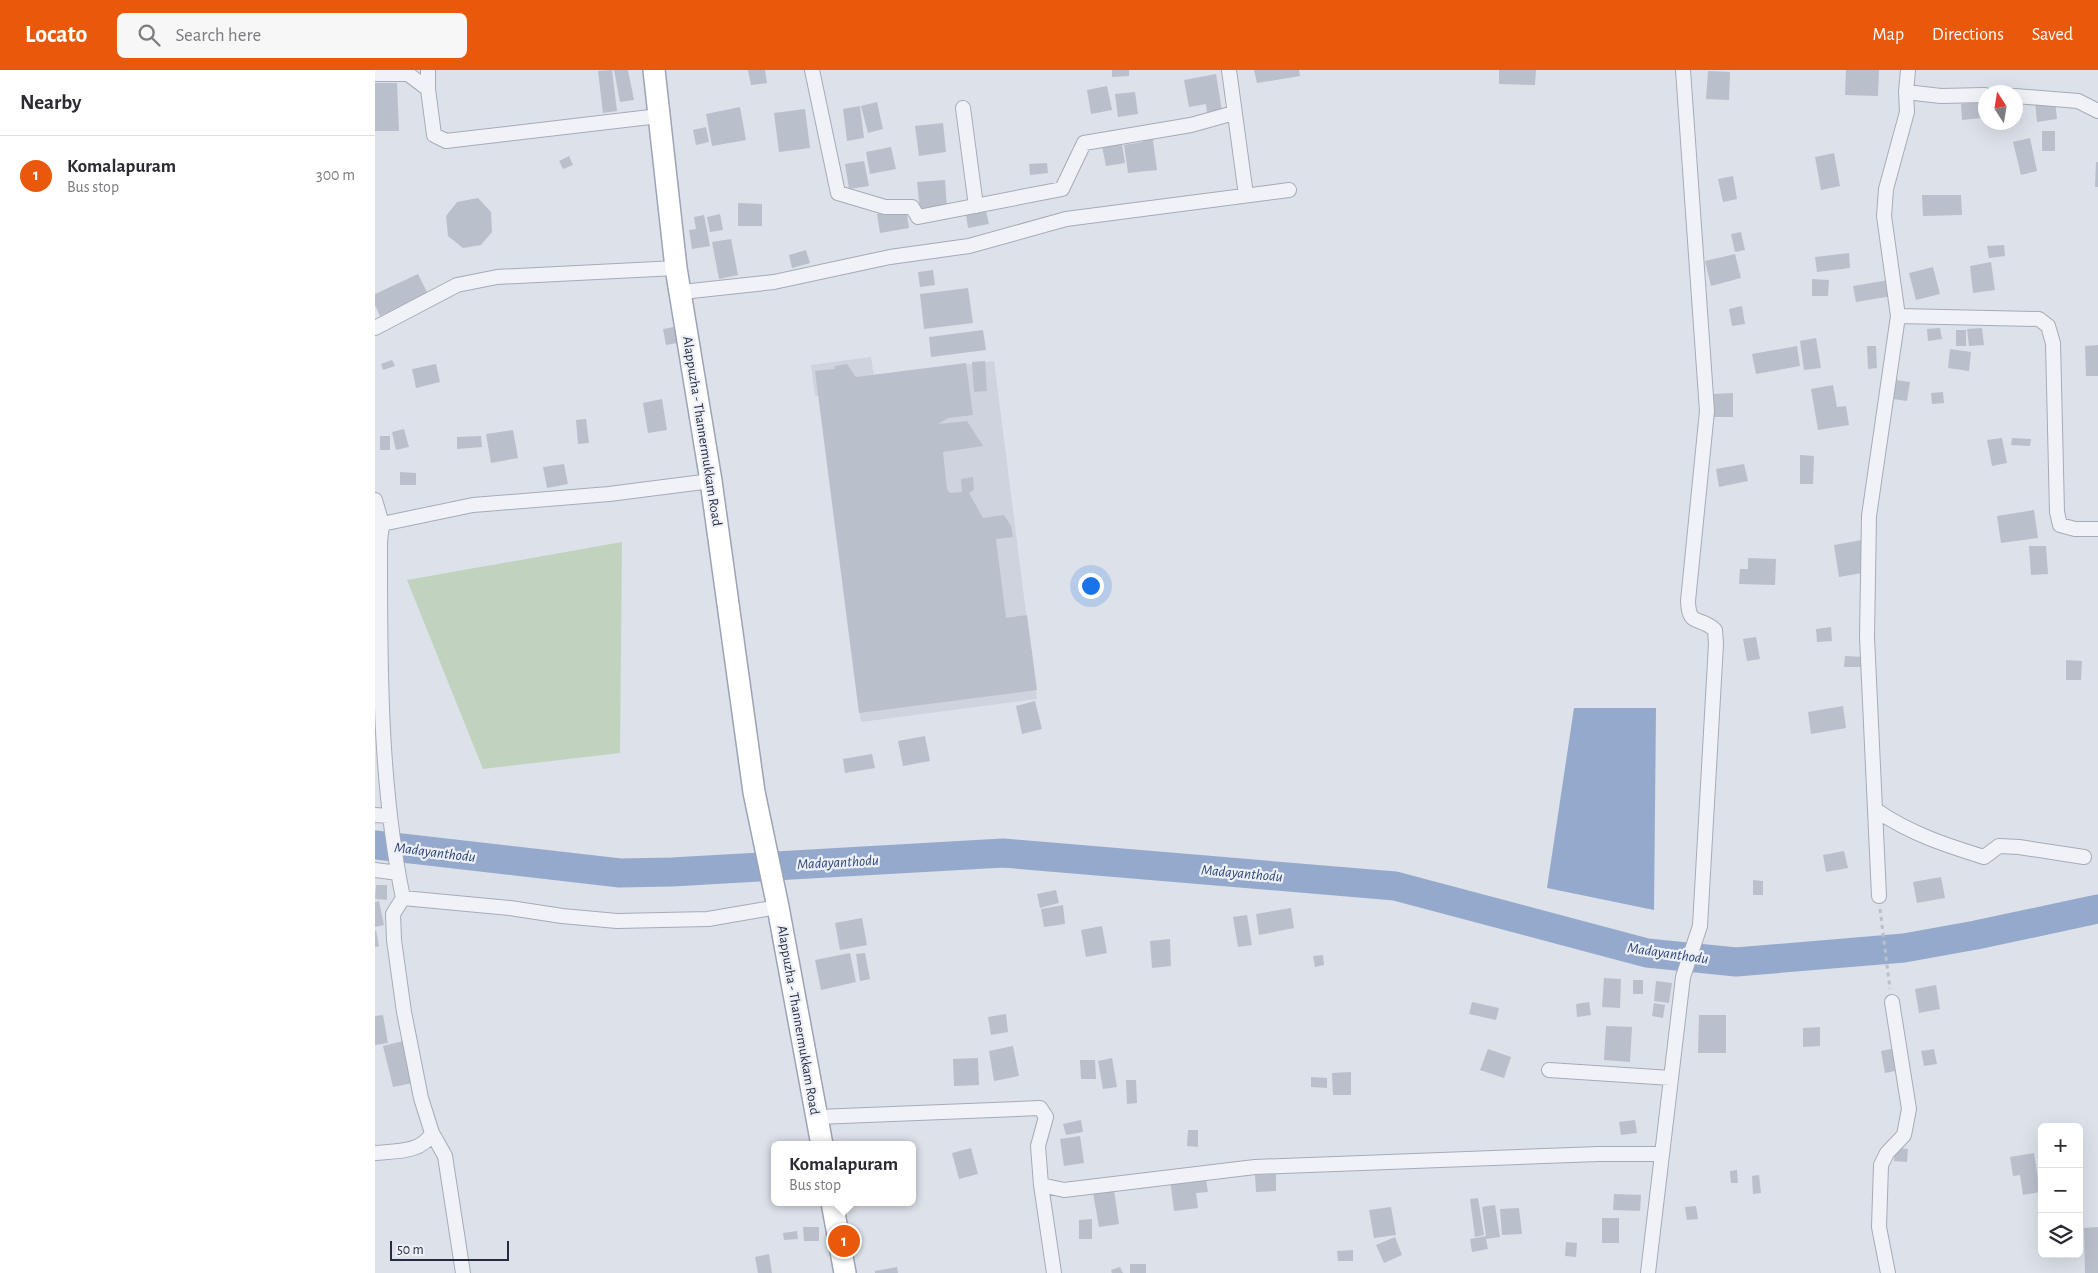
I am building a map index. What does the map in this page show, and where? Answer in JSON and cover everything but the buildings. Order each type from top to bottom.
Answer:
[{"type":"main road","name":"Alappuzha - Thannermukkam Road","points":[[654,70],[677,268],[711,482],[754,792],[777,901],[821,1141]]},
{"type":"main road","points":[[834,1206],[845,1273]]},
{"type":"street","points":[[428,70],[428,89],[434,134],[446,141],[659,116]]},
{"type":"street","points":[[812,70],[838,193],[885,207],[912,207],[918,217],[1063,189],[1084,143],[1191,124],[1235,113]]},
{"type":"street","points":[[1229,70],[1246,195]]},
{"type":"street","points":[[1648,1273],[1683,977],[1700,926],[1716,644],[1715,630],[1709,624],[1693,619],[1689,614],[1688,601],[1707,411],[1683,70]]},
{"type":"street","points":[[1879,896],[1867,638],[1869,516],[1897,316],[1884,216],[1886,189],[1907,112],[1908,70]]},
{"type":"street","points":[[375,74],[408,74],[428,89]]},
{"type":"street","points":[[1906,92],[1941,96],[1978,95]]},
{"type":"street","points":[[2023,97],[2078,101],[2098,111]]},
{"type":"street","points":[[963,108],[976,206]]},
{"type":"street","points":[[682,292],[774,282],[889,258],[969,246],[1066,219],[1289,190]]},
{"type":"street","points":[[375,328],[457,285],[497,277],[677,268]]},
{"type":"street","points":[[1897,316],[2039,319],[2048,326],[2053,343],[2057,512],[2060,525],[2075,530],[2098,529]]},
{"type":"street","points":[[378,527],[473,505],[609,494],[711,482]]},
{"type":"street","points":[[375,500],[380,542],[382,815],[396,857],[403,898],[393,914],[394,940],[404,1012],[421,1098],[432,1133],[445,1156],[463,1273]]},
{"type":"street","points":[[1876,810],[1897,825],[1941,844],[1984,857],[1999,846],[2019,847],[2084,857]]},
{"type":"street","points":[[375,870],[398,873]]},
{"type":"street","points":[[403,898],[617,921],[708,919],[777,901]]},
{"type":"street","points":[[1888,1273],[1879,1227],[1881,1165],[1887,1153],[1904,1135],[1909,1109],[1892,1002]]},
{"type":"street","points":[[1549,1070],[1671,1078]]},
{"type":"street","points":[[817,1118],[1040,1108],[1046,1117],[1038,1146],[1041,1185],[1054,1273]]},
{"type":"street","points":[[375,1153],[414,1148],[428,1142],[432,1133]]},
{"type":"street","points":[[1041,1185],[1064,1190],[1255,1166],[1599,1154],[1662,1154]]},
{"type":"path","points":[[1879,896],[1892,1002]]},
{"type":"shaded area","points":[[871,357],[874,376],[994,361],[1037,699],[861,722],[819,396],[815,396],[811,365]]},
{"type":"green space","points":[[622,542],[620,753],[483,769],[407,580]]},
{"type":"water","points":[[1574,708],[1656,708],[1654,910],[1547,888]]},
{"type":"waterway","name":"Madayanthodu","points":[[375,845],[620,873],[672,872],[1003,853],[1395,886],[1647,953],[1736,962],[1904,948],[2098,909]]},
{"type":"place","name":"Komalapuram","points":[[844,1241]]}]
